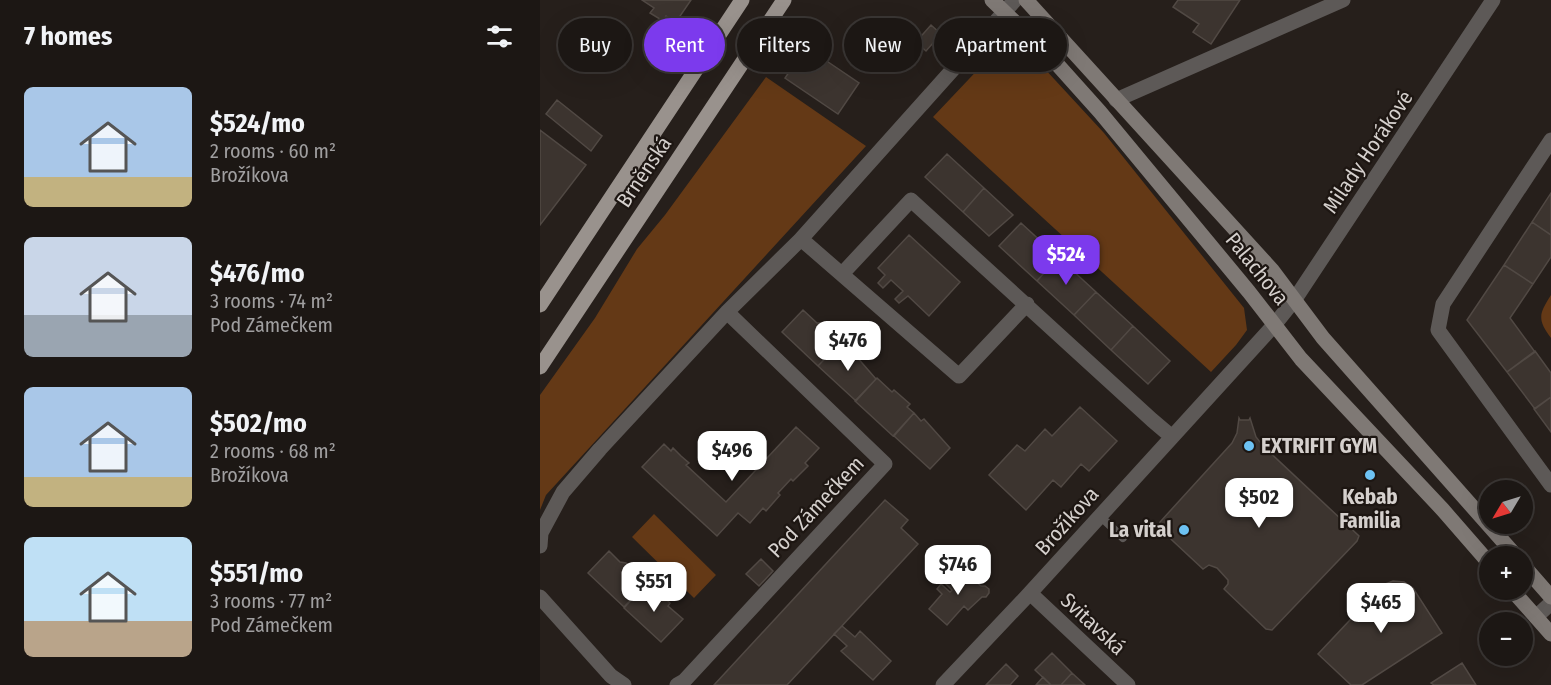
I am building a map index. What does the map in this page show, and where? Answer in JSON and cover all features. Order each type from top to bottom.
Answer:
[{"type":"main road","name":"Brněnská","points":[[540,305],[742,0]]},
{"type":"main road","name":"Brněnská","points":[[540,367],[784,0]]},
{"type":"street","name":"Palachova","points":[[992,0],[1010,6],[1275,324],[1301,359],[1479,551]]},
{"type":"street","name":"Palachova","points":[[1026,0],[1272,270],[1323,338],[1507,546]]},
{"type":"street","points":[[1116,100],[1343,0]]},
{"type":"street","name":"Milady Horákové","points":[[1275,324],[1295,299],[1493,0]]},
{"type":"street","points":[[540,546],[541,533],[563,492],[726,312],[801,239],[1010,6]]},
{"type":"street","points":[[1551,140],[1443,304],[1438,330],[1551,485]]},
{"type":"street","points":[[842,274],[911,200],[1172,437]]},
{"type":"street","points":[[801,239],[959,376],[1027,304]]},
{"type":"street","name":"Pod Zámečkem","points":[[677,685],[684,681],[885,464],[726,312]]},
{"type":"street","name":"Brožíkova","points":[[943,685],[1275,324]]},
{"type":"street","points":[[1533,577],[1551,597]]},
{"type":"street","name":"Svitavská","points":[[1030,593],[1128,685]]},
{"type":"street","points":[[540,597],[607,680],[624,685]]},
{"type":"street","points":[[1521,600],[1551,634]]},
{"type":"street","points":[[1536,617],[1551,603]]},
{"type":"lane","points":[[1100,516],[1123,538]]},
{"type":"shaded area","points":[[976,72],[1048,72],[1104,133],[1244,308],[1247,330],[1211,372],[933,117]]},
{"type":"shaded area","points":[[766,77],[866,146],[546,495],[540,510],[540,395],[595,318],[637,249],[665,215]]},
{"type":"shaded area","points":[[1551,295],[1551,338],[1543,326],[1541,317]]},
{"type":"shaded area","points":[[654,514],[716,575],[694,598],[632,537]]},
{"type":"building","points":[[642,0],[691,0],[679,18],[666,16],[658,18],[650,13],[654,8]]},
{"type":"building","points":[[1178,0],[1240,0],[1211,44],[1193,32],[1199,24],[1173,7]]},
{"type":"building","points":[[931,25],[934,28],[934,42],[926,51],[922,47],[922,35]]},
{"type":"building","points":[[832,65],[859,83],[838,114],[785,78],[789,72],[832,72]]},
{"type":"building","points":[[557,100],[602,136],[591,151],[546,114]]},
{"type":"building","points":[[540,130],[586,165],[540,225]]},
{"type":"building","points":[[947,154],[984,188],[963,212],[925,177]]},
{"type":"building","points":[[984,188],[1013,215],[989,236],[963,212]]},
{"type":"building","points":[[1551,193],[1551,235],[1532,222]]},
{"type":"building","points":[[1532,222],[1551,235],[1551,257],[1533,284],[1504,265]]},
{"type":"building","points":[[1021,223],[1058,257],[1037,281],[999,246]]},
{"type":"building","points":[[909,235],[960,282],[929,316],[908,296],[899,303],[895,299],[903,291],[891,280],[883,288],[878,283],[885,275],[878,268]]},
{"type":"building","points":[[1058,257],[1096,292],[1074,315],[1037,281]]},
{"type":"building","points":[[1504,265],[1533,284],[1510,318],[1535,352],[1507,372],[1467,320]]},
{"type":"building","points":[[1096,292],[1133,326],[1111,350],[1074,315]]},
{"type":"building","points":[[803,310],[834,335],[831,337],[839,344],[818,366],[782,332]]},
{"type":"building","points":[[1133,326],[1170,361],[1148,384],[1111,350]]},
{"type":"building","points":[[839,344],[846,352],[849,348],[876,379],[856,401],[818,366]]},
{"type":"building","points":[[1535,351],[1551,373],[1551,397],[1535,409],[1507,372]]},
{"type":"building","points":[[877,378],[910,404],[907,407],[914,413],[893,436],[855,401]]},
{"type":"building","points":[[1551,397],[1551,432],[1534,409]]},
{"type":"building","points":[[1080,407],[1117,441],[1089,471],[1081,464],[1061,487],[1053,480],[1026,510],[989,475],[1017,445],[1025,451],[1045,429],[1052,436]]},
{"type":"building","points":[[914,413],[921,421],[924,419],[950,448],[930,469],[894,436]]},
{"type":"building","points":[[1239,418],[1249,420],[1250,418],[1256,437],[1264,447],[1359,536],[1357,541],[1272,630],[1266,629],[1224,589],[1228,580],[1217,568],[1209,565],[1203,569],[1159,528],[1160,522],[1232,443],[1237,433]]},
{"type":"building","points":[[796,427],[819,448],[805,463],[808,466],[793,481],[791,479],[766,511],[763,508],[750,523],[738,513],[717,536],[642,467],[664,444],[671,451],[673,448],[689,463],[686,465],[726,502]]},
{"type":"building","points":[[885,500],[908,520],[901,528],[918,544],[787,685],[714,685]]},
{"type":"building","points":[[609,551],[620,562],[626,563],[645,585],[624,607],[588,573]]},
{"type":"building","points":[[761,559],[773,571],[759,586],[746,574]]},
{"type":"building","points":[[955,570],[963,577],[967,574],[981,586],[985,586],[989,589],[989,593],[968,610],[964,606],[947,625],[929,609],[942,594],[937,589],[941,584],[950,592],[952,590],[944,582]]},
{"type":"building","points":[[1393,581],[1404,582],[1413,588],[1442,633],[1362,685],[1351,685],[1318,654],[1383,585]]},
{"type":"building","points":[[645,585],[652,591],[655,589],[670,603],[668,606],[683,619],[661,642],[624,608]]},
{"type":"building","points":[[842,626],[855,637],[860,631],[891,661],[873,680],[841,651],[847,646],[834,634]]},
{"type":"building","points":[[1052,653],[1072,673],[1061,685],[1051,685],[1035,670]]},
{"type":"building","points":[[1462,663],[1476,685],[1434,685],[1431,683]]},
{"type":"building","points":[[1006,664],[1018,676],[1010,685],[986,685]]},
{"type":"building","points":[[1072,673],[1085,685],[1061,685]]},
{"type":"building","points":[[1043,677],[1051,685],[1036,685]]},
{"type":"place","name":"EXTRIFIT GYM","points":[[1249,446]]},
{"type":"place","name":"Kebab Familia","points":[[1370,475]]},
{"type":"place","name":"La vital","points":[[1184,530]]}]
